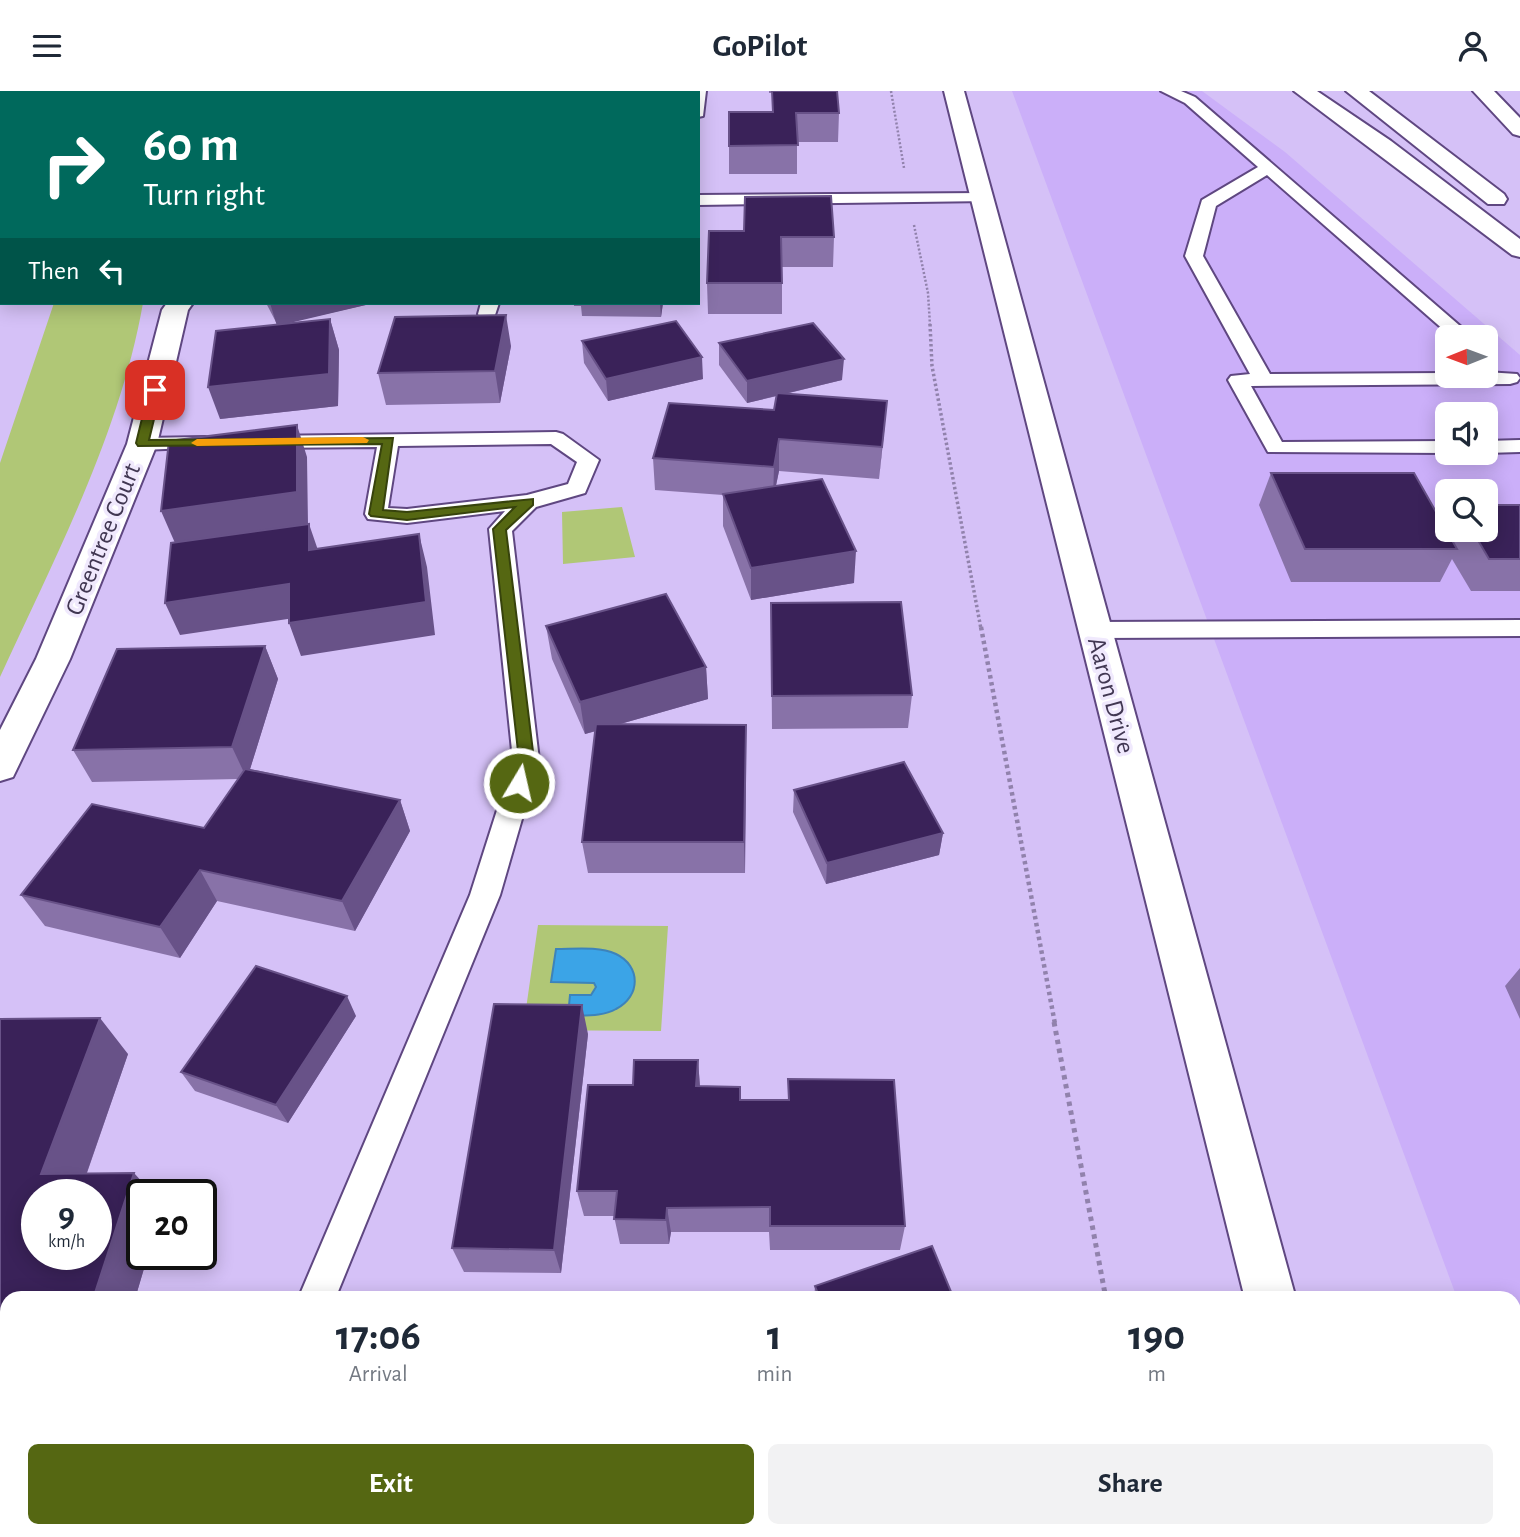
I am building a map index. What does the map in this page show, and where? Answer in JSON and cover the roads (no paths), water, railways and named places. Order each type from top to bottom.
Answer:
[{"type":"main road","name":"Aaron Drive","points":[[954,91],[1269,1291]]},
{"type":"main road","points":[[1304,91],[1394,154],[1520,250]]},
{"type":"main road","points":[[1356,91],[1410,130],[1512,213]]},
{"type":"main road","points":[[1483,91],[1520,130]]},
{"type":"main road","name":"Greentree Court","points":[[0,767],[53,659],[142,443],[175,310],[179,305]]},
{"type":"lane","points":[[1168,91],[1189,100],[1450,325]]},
{"type":"lane","points":[[1263,380],[1194,256],[1208,204],[1268,168]]},
{"type":"lane","points":[[700,200],[984,198]]},
{"type":"lane","points":[[1498,367],[1515,383]]},
{"type":"lane","points":[[1435,447],[1275,448],[1238,380],[1515,383]]},
{"type":"lane","points":[[142,443],[231,442],[389,440],[556,438],[588,460],[577,488],[528,502],[407,516],[376,514],[389,440]]},
{"type":"lane","points":[[1498,447],[1520,446]]},
{"type":"lane","points":[[319,1291],[485,894],[526,760],[500,529],[528,502]]},
{"type":"lane","points":[[1095,630],[1520,628]]},
{"type":"water","points":[[556,949],[609,951],[624,959],[634,973],[634,989],[630,997],[611,1012],[568,1016],[570,995],[591,995],[596,987],[594,983],[551,982]]}]
